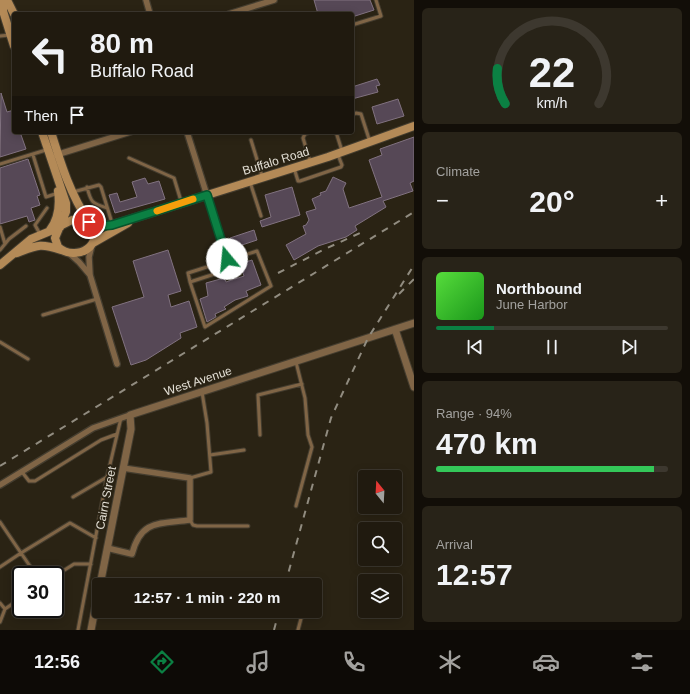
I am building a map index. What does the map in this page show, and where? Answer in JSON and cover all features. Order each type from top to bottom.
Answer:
[{"type":"main road","points":[[3,0],[2,9],[12,40]]},
{"type":"main road","points":[[7,0],[13,12]]},
{"type":"main road","name":"Buffalo Road","points":[[89,222],[102,226],[112,225],[143,216],[311,163],[414,126]]},
{"type":"main road","points":[[11,256],[33,246],[42,245],[65,252],[82,252],[93,244],[95,232],[71,192],[43,134]]},
{"type":"main road","points":[[50,230],[58,212],[59,193],[52,154],[51,134]]},
{"type":"main road","points":[[57,179],[66,203],[65,214],[55,238],[56,244],[65,252]]},
{"type":"main road","name":"Buffalo Road","points":[[93,244],[143,216]]},
{"type":"main road","points":[[0,264],[40,234],[72,220],[89,222]]},
{"type":"street","points":[[146,0],[149,12]]},
{"type":"street","points":[[235,12],[274,0]]},
{"type":"street","points":[[52,154],[123,134]]},
{"type":"street","points":[[188,134],[227,259]]},
{"type":"street","points":[[93,244],[90,257],[90,275],[117,364]]},
{"type":"street","points":[[65,252],[80,262],[90,275]]},
{"type":"street","name":"West Avenue","points":[[0,485],[93,428],[296,360],[414,323]]},
{"type":"street","points":[[395,329],[412,377],[414,387]]},
{"type":"street","name":"Cairn Street","points":[[101,578],[131,428],[130,415]]},
{"type":"street","points":[[107,548],[132,554],[141,532],[148,528],[190,520],[190,478],[123,468]]},
{"type":"street","points":[[91,630],[93,618]]},
{"type":"lane","points":[[354,24],[381,16],[376,0]]},
{"type":"lane","points":[[0,36],[10,35]]},
{"type":"lane","points":[[354,114],[361,114],[370,142]]},
{"type":"lane","points":[[305,134],[303,138],[311,163]]},
{"type":"lane","points":[[294,168],[298,181],[300,181],[341,167],[342,165],[336,134]]},
{"type":"lane","points":[[251,140],[263,178]]},
{"type":"lane","points":[[0,164],[32,155],[52,154]]},
{"type":"lane","points":[[32,155],[46,196],[59,193]]},
{"type":"lane","points":[[129,158],[174,178],[182,203]]},
{"type":"lane","points":[[250,182],[261,216]]},
{"type":"lane","points":[[71,192],[99,185],[108,208],[112,225]]},
{"type":"lane","points":[[86,188],[94,204],[108,208]]},
{"type":"lane","points":[[98,192],[102,191]]},
{"type":"lane","points":[[40,234],[35,226],[47,208]]},
{"type":"lane","points":[[0,250],[26,226]]},
{"type":"lane","points":[[0,227],[5,244]]},
{"type":"lane","points":[[257,251],[271,286],[205,327],[188,273],[227,259],[257,251]]},
{"type":"lane","points":[[190,282],[230,269],[227,259]]},
{"type":"lane","points":[[43,315],[97,300]]},
{"type":"lane","points":[[0,342],[0,348]]},
{"type":"lane","points":[[0,342],[28,359]]},
{"type":"lane","points":[[296,360],[305,398],[308,435],[312,447],[296,506]]},
{"type":"lane","points":[[260,435],[258,395],[302,384]]},
{"type":"lane","points":[[190,478],[211,472],[207,423],[202,392]]},
{"type":"lane","points":[[78,630],[107,477],[121,418]]},
{"type":"lane","points":[[22,472],[29,481],[35,482],[101,440],[117,434]]},
{"type":"lane","points":[[210,454],[244,450]]},
{"type":"lane","points":[[73,497],[107,477]]},
{"type":"lane","points":[[190,520],[192,525],[197,526],[248,526]]},
{"type":"lane","points":[[0,522],[29,566]]},
{"type":"lane","points":[[0,566],[70,523],[96,538]]},
{"type":"lane","points":[[64,570],[74,564],[91,564]]},
{"type":"lane","points":[[0,603],[4,609]]},
{"type":"lane","points":[[0,622],[4,609],[12,604]]},
{"type":"lane","points":[[298,630],[301,618]]},
{"type":"building","points":[[314,0],[370,0],[374,10],[354,16],[354,12],[317,12]]},
{"type":"building","points":[[377,79],[380,85],[376,86],[378,92],[354,98],[354,86]]},
{"type":"building","points":[[1,93],[7,112],[12,111],[12,134],[21,134],[26,149],[0,157]]},
{"type":"building","points":[[398,99],[404,116],[377,124],[372,107]]},
{"type":"building","points":[[414,137],[414,181],[410,183],[413,191],[383,201],[386,207],[355,226],[357,230],[346,237],[318,246],[294,260],[286,245],[306,234],[303,226],[306,225],[309,220],[306,212],[316,209],[312,199],[321,195],[320,193],[326,191],[333,177],[346,183],[343,189],[349,208],[382,197],[369,160],[382,155],[380,149]]},
{"type":"building","points":[[28,159],[40,195],[37,196],[40,205],[31,208],[35,220],[29,222],[27,216],[0,224],[0,168]]},
{"type":"building","points":[[145,178],[148,184],[159,181],[165,199],[115,213],[109,195],[117,193],[120,202],[137,197],[132,182]]},
{"type":"building","points":[[292,187],[300,215],[262,227],[260,221],[271,217],[265,195]]},
{"type":"building","points":[[254,230],[257,240],[233,248],[230,238]]},
{"type":"building","points":[[168,250],[181,291],[168,295],[171,307],[189,301],[197,327],[180,333],[181,338],[146,360],[131,365],[112,307],[144,297],[133,261]]},
{"type":"building","points":[[252,260],[261,285],[246,291],[248,296],[235,300],[224,307],[226,309],[215,314],[216,317],[207,322],[200,299],[208,296],[206,283],[224,278],[226,282],[244,276],[240,264]]},
{"type":"railway","points":[[0,466],[414,212]]},
{"type":"railway","points":[[278,273],[360,233]]},
{"type":"railway","points":[[287,578],[331,418],[368,338],[414,265]]},
{"type":"railway","points":[[399,294],[414,279]]},
{"type":"railway","points":[[274,630],[277,618]]},
{"type":"slow traffic","points":[[157,211],[193,199]]},
{"type":"route","points":[[89,222],[102,226],[112,225],[207,195],[227,259]]}]
